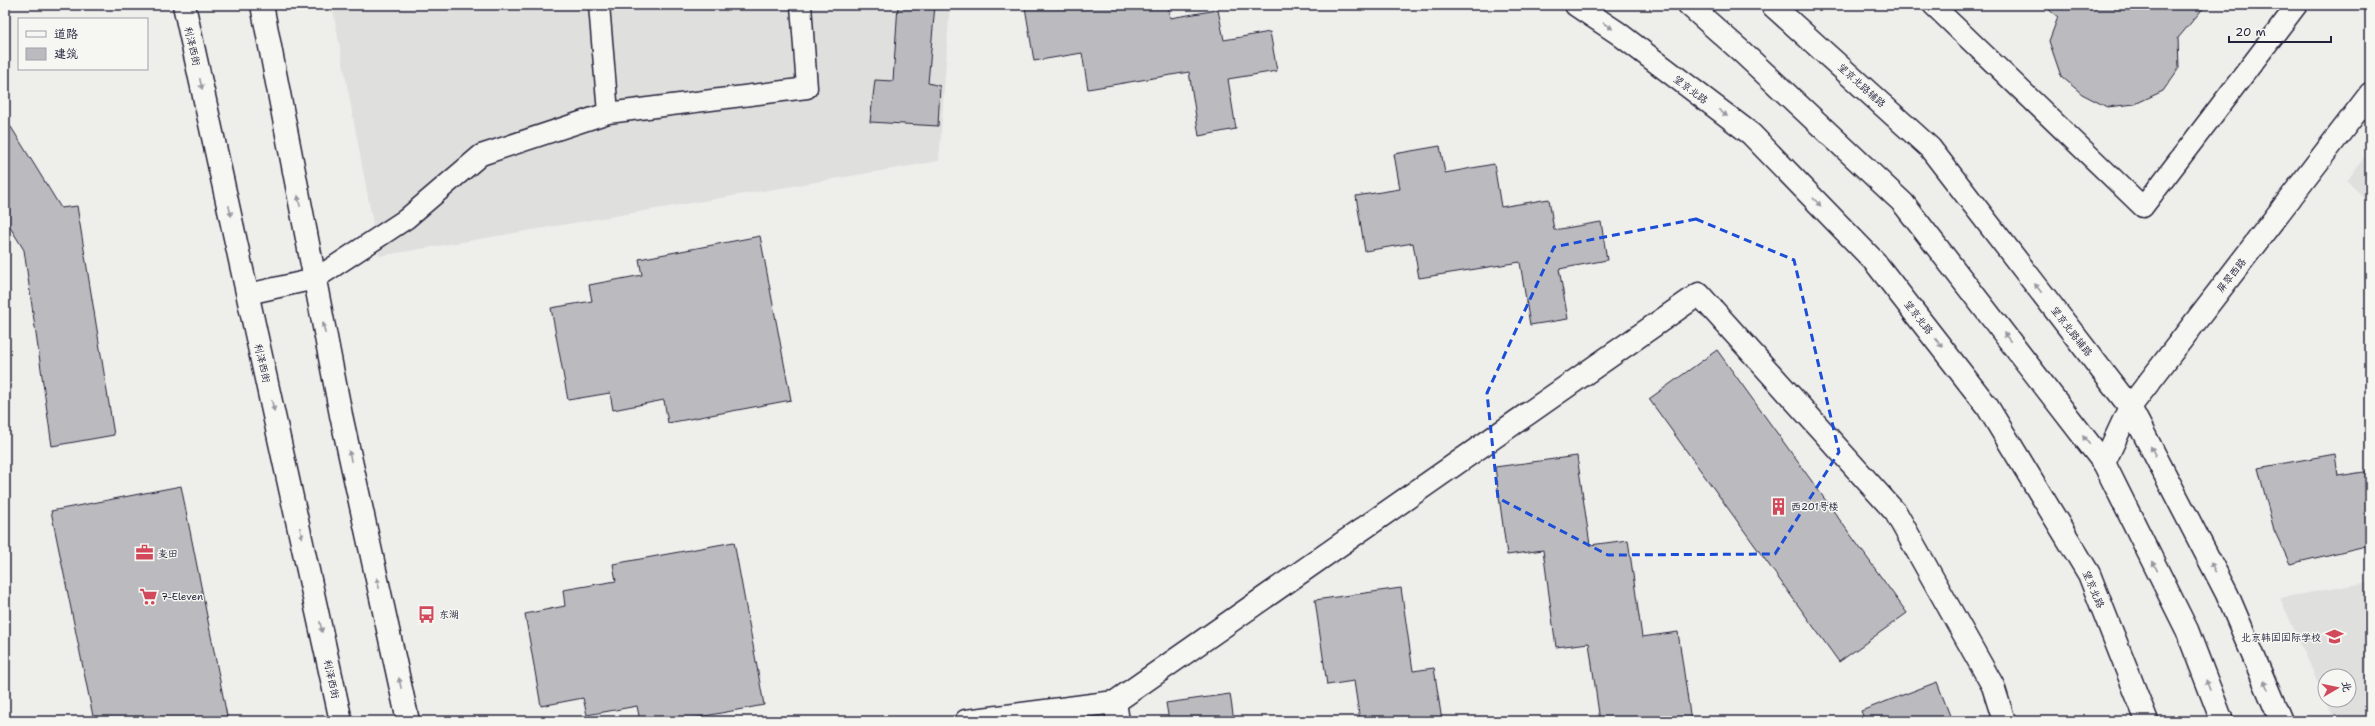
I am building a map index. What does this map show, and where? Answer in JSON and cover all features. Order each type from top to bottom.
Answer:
[{"type":"street","name":"利泽西街","points":[[184,5],[341,721]]},
{"type":"street","points":[[262,5],[341,415],[408,721]]},
{"type":"street","name":"望京北路","points":[[1576,5],[1618,33],[1751,134],[1875,262],[1987,406],[2089,574],[2146,721]]},
{"type":"street","points":[[1689,5],[1742,52],[1903,203],[2104,462],[2187,630],[2222,721]]},
{"type":"street","name":"望京北路辅路","points":[[1772,5],[1930,148],[2130,407],[2227,594],[2281,721]]},
{"type":"street","name":"屏翠西路","points":[[2104,462],[2130,407],[2370,94]]},
{"type":"street","points":[[966,721],[1116,711],[1699,294],[1896,513],[1993,686],[2004,721]]},
{"type":"lane","points":[[599,5],[608,113]]},
{"type":"lane","points":[[248,294],[315,279],[406,219],[481,155],[608,113],[807,88],[800,5]]},
{"type":"lane","points":[[1933,5],[2143,207],[2297,5]]},
{"type":"highlighted area","points":[[1696,219],[1794,260],[1839,452],[1775,554],[1608,555],[1498,498],[1487,393],[1554,247]]},
{"type":"shaded area","points":[[332,5],[950,5],[939,161],[379,256]]},
{"type":"shaded area","points":[[2370,149],[2370,204],[2347,181]]},
{"type":"shaded area","name":"北京韩国国际学校","points":[[2370,582],[2370,721],[2335,721],[2329,708],[2357,708],[2357,668],[2317,668],[2317,680],[2280,598]]},
{"type":"building","points":[[898,5],[935,5],[928,83],[940,86],[938,126],[870,122],[875,80],[893,81]]},
{"type":"building","points":[[1035,5],[1168,5],[1170,18],[1218,10],[1224,40],[1270,32],[1277,71],[1228,79],[1236,129],[1199,136],[1189,72],[1088,89],[1082,53],[1034,61],[1025,7]]},
{"type":"building","points":[[2043,5],[2206,5],[2178,38],[2179,68],[2163,91],[2135,104],[2107,107],[2082,94],[2061,76],[2049,41],[2058,17]]},
{"type":"building","points":[[5,123],[11,127],[61,208],[77,206],[114,435],[52,446],[24,250],[5,219]]},
{"type":"building","points":[[1440,146],[1445,173],[1494,164],[1501,207],[1549,199],[1554,230],[1601,222],[1607,260],[1559,269],[1568,319],[1530,325],[1520,262],[1419,278],[1413,243],[1365,251],[1356,196],[1400,189],[1394,154]]},
{"type":"building","points":[[760,236],[791,400],[668,423],[664,400],[613,410],[610,393],[568,400],[551,308],[592,301],[589,285],[642,275],[639,259]]},
{"type":"building","name":"西201号楼","points":[[1717,350],[1907,613],[1839,662],[1649,399]]},
{"type":"building","points":[[2335,454],[2338,476],[2370,471],[2370,545],[2290,564],[2274,530],[2258,468]]},
{"type":"building","points":[[1577,456],[1590,545],[1628,540],[1642,637],[1678,632],[1691,721],[1600,721],[1589,643],[1556,647],[1543,550],[1507,555],[1495,467]]},
{"type":"building","points":[[181,486],[228,721],[94,721],[51,511]]},
{"type":"building","points":[[734,542],[764,705],[678,721],[640,721],[637,706],[587,715],[583,698],[541,706],[525,614],[565,606],[563,590],[616,581],[613,564]]},
{"type":"building","points":[[1401,588],[1413,671],[1434,668],[1442,721],[1360,721],[1354,681],[1327,685],[1315,600]]},
{"type":"building","points":[[1937,682],[1952,721],[1865,721],[1861,711]]},
{"type":"building","points":[[1230,694],[1234,721],[1169,721],[1166,703]]},
{"type":"building","points":[[1721,718],[1722,721],[1698,721]]},
{"type":"place","name":"西201号楼","points":[[1778,506]]},
{"type":"place","name":"麦田","points":[[145,553]]},
{"type":"place","name":"7-Eleven","points":[[148,596]]},
{"type":"place","name":"东湖","points":[[426,614]]},
{"type":"place","name":"北京韩国国际学校","points":[[2334,637]]}]
